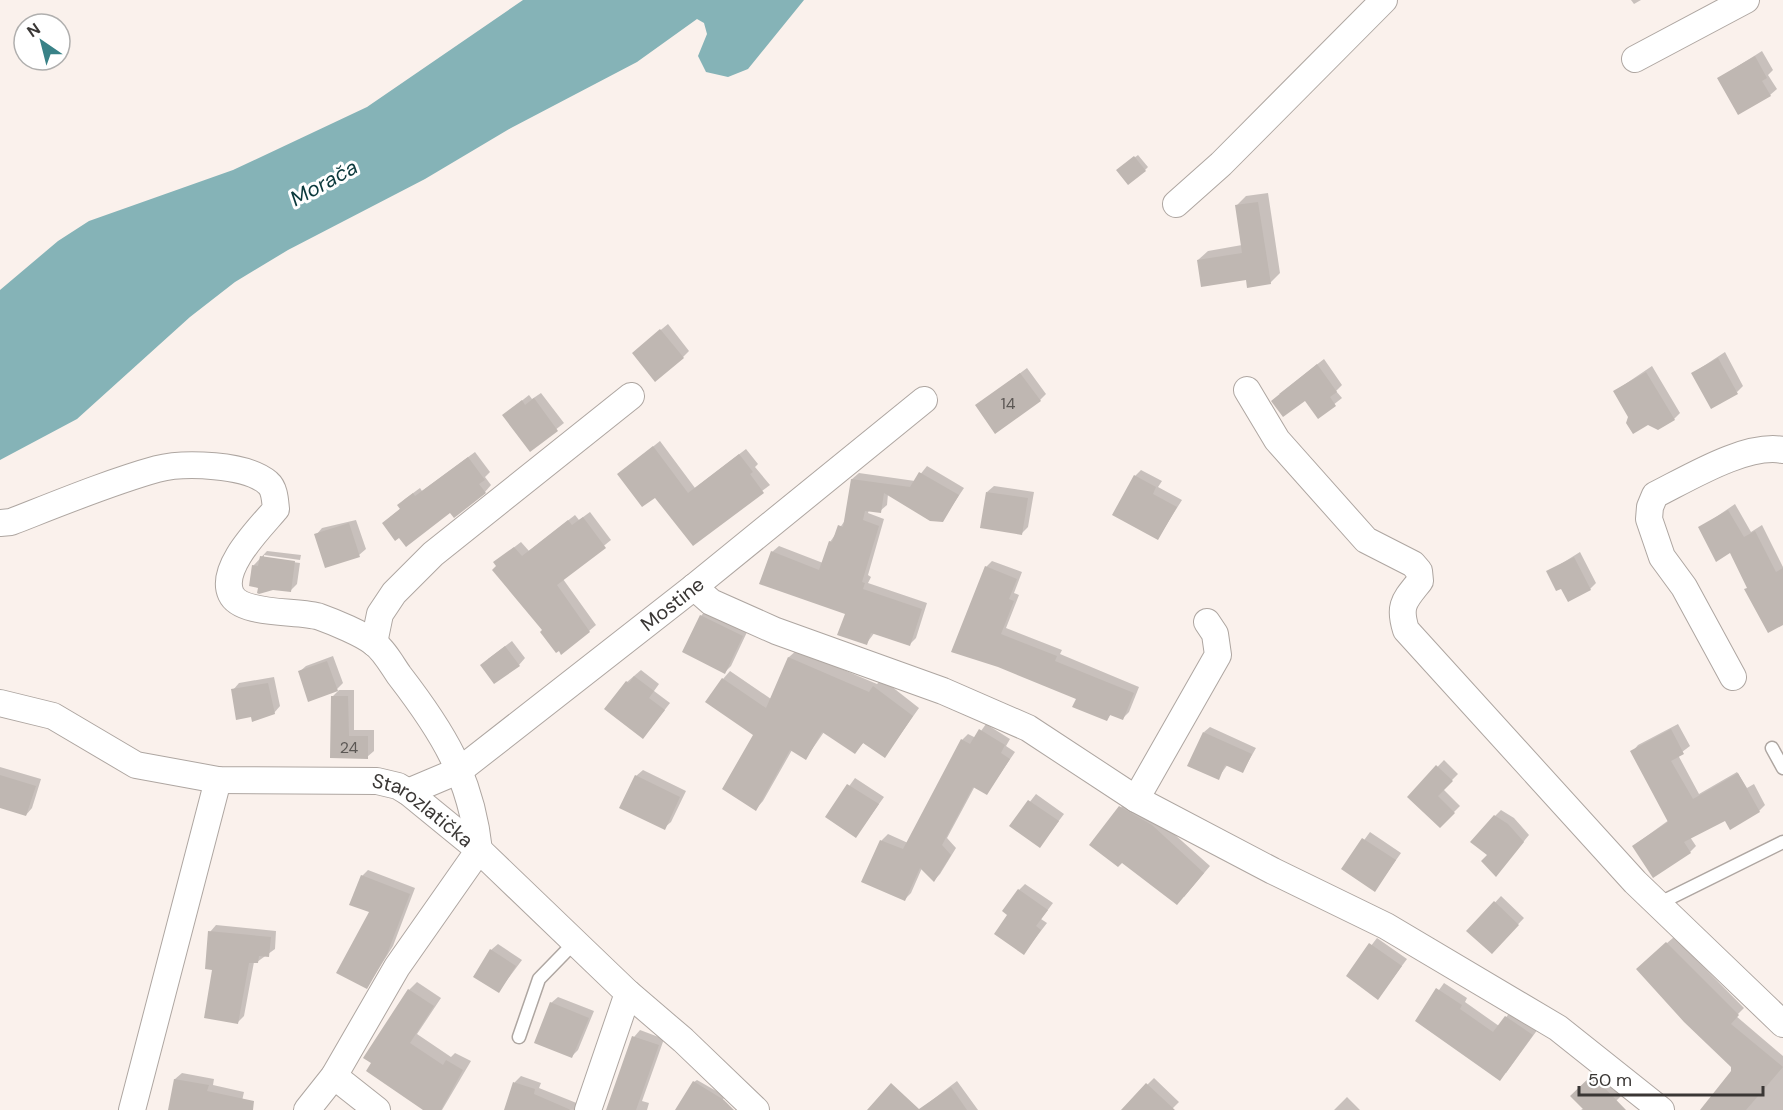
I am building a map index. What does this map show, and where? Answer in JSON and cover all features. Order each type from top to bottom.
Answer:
[{"type":"street","points":[[1176,204],[1221,164],[1384,0]]},
{"type":"street","points":[[1635,59],[1746,0]]},
{"type":"street","points":[[1247,390],[1278,440],[1366,540],[1413,564],[1419,571],[1420,581],[1402,604],[1401,615],[1406,630],[1660,906],[1783,1024]]},
{"type":"street","points":[[374,643],[380,614],[394,593],[433,554],[631,396]]},
{"type":"street","name":"Mostine","points":[[408,792],[460,770],[694,587],[924,400]]},
{"type":"street","points":[[1733,677],[1684,587],[1662,557],[1649,519],[1650,507],[1655,495],[1743,454],[1774,448],[1783,450]]},
{"type":"street","points":[[0,523],[11,522],[159,469],[203,466],[240,470],[269,483],[275,496],[276,509],[238,555],[231,572],[230,592],[236,602],[248,607],[320,617],[374,643],[428,712],[460,770],[475,813],[479,850],[397,967],[334,1076],[307,1110]]},
{"type":"street","points":[[694,587],[711,602],[776,631],[943,691],[1028,728],[1136,799],[1273,871],[1386,926],[1558,1028],[1661,1110]]},
{"type":"street","points":[[1136,799],[1218,655],[1215,634],[1207,622]]},
{"type":"street","name":"Starozlatička","points":[[0,703],[53,716],[136,765],[218,780],[377,781],[398,786],[479,850],[628,993],[691,1047],[756,1110]]},
{"type":"street","points":[[132,1110],[218,780]]},
{"type":"street","points":[[588,1110],[628,993]]},
{"type":"street","points":[[334,1076],[377,1110]]},
{"type":"lane","points":[[1772,748],[1783,768]]},
{"type":"lane","points":[[1660,906],[1668,899],[1783,843]]},
{"type":"lane","points":[[519,1037],[540,979],[576,941]]},
{"type":"water","name":"Morača","points":[[523,0],[804,0],[748,69],[728,77],[706,72],[698,56],[707,34],[704,23],[697,19],[637,62],[511,128],[425,179],[288,250],[235,282],[190,317],[77,419],[0,460],[0,290],[58,241],[89,221],[233,170],[367,107]]},
{"type":"building","points":[[1755,56],[1767,78],[1762,81],[1771,96],[1738,115],[1717,78]]},
{"type":"building","points":[[1134,156],[1146,171],[1128,185],[1116,170]]},
{"type":"building","points":[[1258,202],[1271,284],[1247,288],[1246,280],[1201,287],[1197,260],[1242,253],[1235,205]]},
{"type":"building","points":[[660,329],[684,358],[655,382],[632,353]]},
{"type":"building","points":[[1718,358],[1738,394],[1711,409],[1691,373]]},
{"type":"building","points":[[1317,364],[1337,392],[1330,397],[1336,406],[1318,419],[1305,401],[1283,417],[1271,401]]},
{"type":"building","points":[[1646,372],[1675,420],[1658,430],[1648,425],[1633,434],[1626,423],[1628,417],[1613,391]]},
{"type":"building","points":[[1020,373],[1041,401],[995,434],[975,405]]},
{"type":"building","points":[[534,398],[558,431],[530,452],[502,415],[522,400],[525,405]]},
{"type":"building","points":[[653,446],[688,493],[739,454],[753,472],[750,474],[764,493],[693,546],[655,498],[642,507],[617,474]]},
{"type":"building","points":[[468,457],[485,480],[479,484],[486,493],[454,518],[450,513],[406,547],[399,538],[395,541],[382,523],[400,509],[397,505],[413,493],[415,496]]},
{"type":"building","points":[[919,472],[959,495],[943,522],[930,521],[884,493],[881,513],[865,511],[863,520],[879,526],[862,582],[865,583],[863,589],[922,609],[910,646],[871,633],[867,645],[837,635],[845,614],[759,584],[771,551],[819,570],[829,541],[832,542],[838,525],[843,527],[851,479],[910,487]]},
{"type":"building","points":[[1134,475],[1156,487],[1153,494],[1177,507],[1158,540],[1112,515]]},
{"type":"building","points":[[986,492],[1028,498],[1022,535],[980,528]]},
{"type":"building","points":[[1728,510],[1744,537],[1755,531],[1776,572],[1783,568],[1783,625],[1768,633],[1744,589],[1747,588],[1730,553],[1716,562],[1698,527]]},
{"type":"building","points":[[583,517],[606,548],[557,585],[590,632],[561,655],[559,651],[556,653],[540,632],[542,630],[492,570],[496,566],[493,562],[514,547],[522,556],[568,520],[572,525]]},
{"type":"building","points":[[349,523],[360,557],[325,568],[314,534]]},
{"type":"building","points":[[260,556],[295,561],[291,592],[273,590],[259,594],[257,593],[258,588],[249,586],[252,565],[258,566]]},
{"type":"building","points":[[1574,557],[1591,590],[1568,602],[1561,589],[1556,591],[1546,571]]},
{"type":"building","points":[[985,566],[1017,579],[1009,599],[1014,601],[1001,634],[1057,656],[1055,661],[1134,693],[1123,720],[1110,715],[1107,721],[1072,707],[1076,699],[998,667],[951,652]]},
{"type":"building","points":[[700,615],[743,636],[725,674],[682,652]]},
{"type":"building","points":[[505,646],[520,666],[494,684],[480,665]]},
{"type":"building","points":[[788,657],[869,692],[873,686],[913,716],[885,758],[863,743],[855,754],[822,732],[806,760],[790,750],[756,811],[722,789],[753,735],[705,702],[722,678],[766,708]]},
{"type":"building","points":[[327,661],[338,691],[308,702],[298,671]]},
{"type":"building","points":[[634,676],[654,691],[649,698],[665,710],[643,739],[604,709],[626,681],[629,683]]},
{"type":"building","points":[[268,683],[275,714],[252,722],[251,717],[236,720],[231,689]]},
{"type":"building","points":[[331,696],[348,696],[349,736],[368,736],[368,759],[330,758]]},
{"type":"building","points":[[979,729],[1005,745],[1001,753],[1010,759],[987,795],[973,787],[942,845],[951,855],[934,882],[920,868],[905,901],[861,882],[880,840],[903,849],[961,739],[970,744]]},
{"type":"building","points":[[1671,729],[1684,754],[1671,761],[1693,799],[1738,773],[1760,812],[1730,830],[1725,821],[1684,842],[1691,853],[1653,878],[1632,846],[1668,822],[1630,751]]},
{"type":"building","points":[[1203,732],[1252,754],[1243,773],[1225,765],[1219,780],[1187,766]]},
{"type":"building","points":[[1436,765],[1453,781],[1438,796],[1455,813],[1440,828],[1407,797]]},
{"type":"building","points":[[0,775],[36,786],[26,816],[0,808]]},
{"type":"building","points":[[635,775],[680,797],[665,830],[619,808]]},
{"type":"building","points":[[847,784],[879,804],[856,838],[825,817]]},
{"type":"building","points":[[1028,800],[1059,821],[1040,848],[1009,826]]},
{"type":"building","points":[[1119,806],[1152,825],[1204,873],[1177,905],[1122,863],[1118,867],[1089,845]]},
{"type":"building","points":[[1494,815],[1508,824],[1524,842],[1496,877],[1481,861],[1487,855],[1470,842]]},
{"type":"building","points":[[1362,838],[1396,860],[1375,892],[1341,869]]},
{"type":"building","points":[[361,875],[410,894],[387,954],[367,989],[336,973],[369,912],[349,905]]},
{"type":"building","points":[[1018,889],[1048,910],[1036,926],[1041,930],[1024,955],[994,934],[1007,915],[1002,911]]},
{"type":"building","points":[[1494,901],[1519,925],[1492,954],[1466,931]]},
{"type":"building","points":[[208,931],[271,937],[269,957],[259,956],[258,963],[249,963],[238,1024],[204,1018],[212,970],[205,969]]},
{"type":"building","points":[[1666,942],[1739,1015],[1731,1024],[1783,1067],[1746,1110],[1700,1110],[1731,1071],[1731,1067],[1684,1022],[1636,969]]},
{"type":"building","points":[[1369,943],[1402,966],[1378,1000],[1346,976]]},
{"type":"building","points":[[490,949],[516,966],[499,993],[473,977]]},
{"type":"building","points":[[1436,988],[1462,1005],[1460,1009],[1493,1032],[1505,1016],[1533,1035],[1500,1081],[1415,1021]]},
{"type":"building","points":[[408,989],[434,1006],[410,1043],[443,1065],[446,1060],[463,1070],[441,1110],[423,1110],[366,1071],[371,1063],[363,1058]]},
{"type":"building","points":[[550,1002],[589,1018],[572,1058],[534,1043]]},
{"type":"building","points":[[632,1036],[659,1045],[636,1110],[606,1110]]},
{"type":"building","points":[[1592,1075],[1626,1110],[1584,1110],[1570,1096]]},
{"type":"building","points":[[174,1079],[209,1085],[207,1091],[254,1101],[253,1110],[168,1110]]},
{"type":"building","points":[[693,1081],[724,1100],[734,1110],[675,1110]]},
{"type":"building","points":[[513,1082],[535,1089],[534,1094],[571,1110],[504,1110]]},
{"type":"building","points":[[891,1083],[919,1109],[951,1087],[967,1110],[867,1110]]},
{"type":"building","points":[[1146,1083],[1175,1110],[1121,1110]]}]
